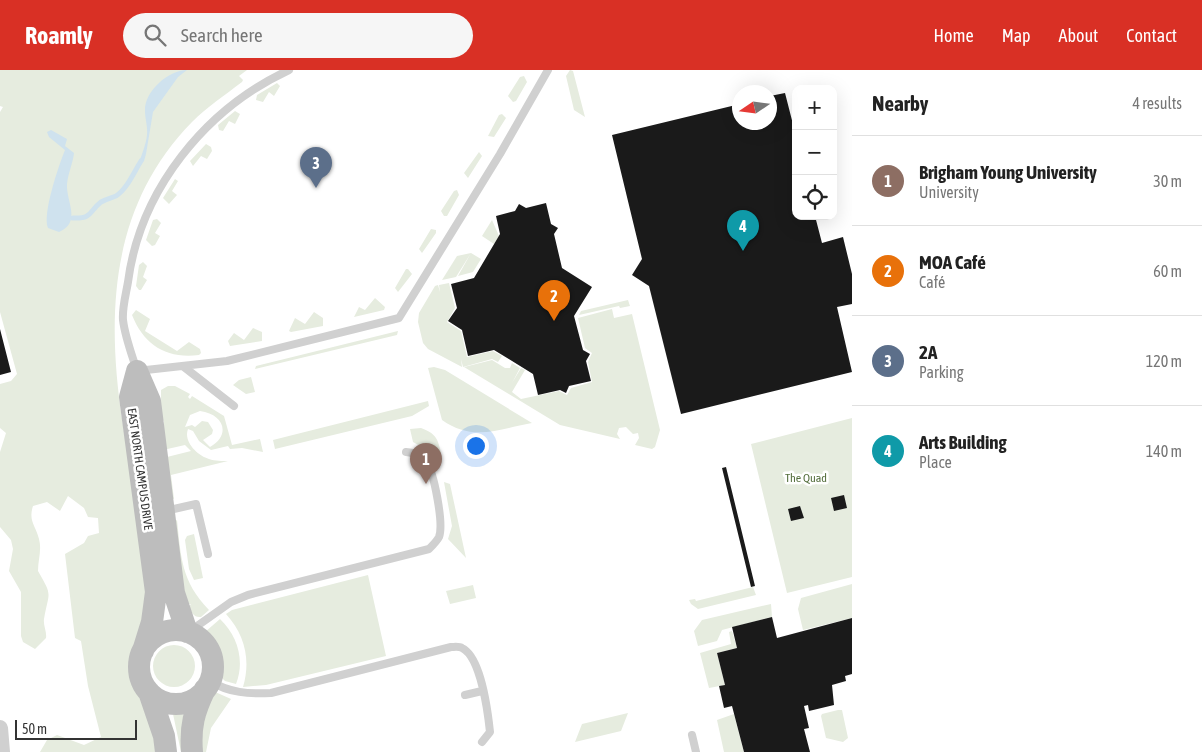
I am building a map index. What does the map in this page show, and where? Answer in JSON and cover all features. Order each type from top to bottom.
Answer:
[{"type":"street","name":"EAST NORTH CAMPUS DRIVE","points":[[137,372],[150,401],[156,592],[152,622],[143,651]]},
{"type":"street","name":"EAST NORTH CAMPUS DRIVE","points":[[154,512],[174,593],[188,632]]},
{"type":"street","points":[[166,752],[164,736],[150,692],[140,673],[143,651],[148,644],[162,633],[170,630],[188,632],[204,644],[210,652],[212,672],[208,685],[194,711],[191,736],[192,752]]},
{"type":"street","points":[[150,692],[163,701],[178,704],[198,696],[208,685]]},
{"type":"street","points":[[0,728],[2,752]]},
{"type":"lane","points":[[289,70],[276,76],[223,112],[186,150],[162,184],[145,216],[130,267],[123,319],[137,372],[184,368],[227,361],[399,318],[500,154],[548,70]]},
{"type":"lane","points":[[184,368],[234,406]]},
{"type":"lane","points":[[188,632],[231,602],[248,595],[429,549],[439,538],[441,521],[430,474],[427,462],[418,454],[406,452]]},
{"type":"lane","points":[[154,512],[196,504],[208,554]]},
{"type":"lane","points":[[208,685],[245,694],[271,694],[442,649],[461,647],[470,654],[476,664],[482,691],[490,732],[482,742]]},
{"type":"lane","points":[[465,695],[482,691]]},
{"type":"lane","points":[[692,735],[696,752]]},
{"type":"green space","points":[[0,70],[247,70],[239,76],[243,80],[242,82],[192,122],[165,154],[145,188],[130,224],[121,261],[116,299],[117,379],[125,438],[144,533],[149,571],[148,598],[144,624],[131,658],[130,671],[133,681],[150,713],[157,752],[40,752],[47,740],[57,735],[84,745],[101,737],[88,686],[81,641],[75,638],[65,554],[84,543],[88,536],[99,533],[98,518],[88,517],[84,508],[68,496],[60,511],[47,502],[33,506],[31,516],[40,543],[38,571],[48,590],[44,621],[46,638],[35,649],[23,642],[21,636],[21,592],[9,571],[13,549],[11,540],[0,527],[0,452],[6,433],[0,428],[0,384],[11,381],[17,374],[0,312],[0,112],[3,107],[0,106]]},
{"type":"green space","points":[[570,70],[573,71],[585,117],[574,110],[566,76]]},
{"type":"green space","points":[[524,76],[527,82],[516,101],[513,102],[508,96],[520,77]]},
{"type":"green space","points":[[277,83],[280,86],[274,96],[269,92],[263,102],[256,100],[257,95]]},
{"type":"green space","points":[[235,111],[240,114],[235,124],[229,121],[223,131],[219,130],[218,125]]},
{"type":"green space","points":[[502,114],[506,118],[494,137],[488,136],[499,115]]},
{"type":"green space","points":[[206,144],[211,147],[212,151],[207,159],[201,156],[193,166],[190,161]]},
{"type":"green space","points":[[479,152],[482,156],[468,178],[464,173]]},
{"type":"green space","points":[[175,179],[178,181],[172,191],[177,195],[169,204],[163,198]]},
{"type":"green space","points":[[457,190],[459,195],[447,216],[444,216],[441,211],[454,191]]},
{"type":"green space","points":[[157,219],[161,223],[155,233],[160,236],[155,245],[152,246],[146,240],[153,220]]},
{"type":"green space","points":[[492,220],[499,236],[494,244],[482,236]]},
{"type":"green space","points":[[431,229],[436,230],[436,233],[422,253],[419,249]]},
{"type":"green space","points":[[471,253],[481,259],[473,272],[458,276]]},
{"type":"green space","points":[[471,253],[456,277],[442,280],[457,256]]},
{"type":"green space","points":[[143,262],[147,266],[143,277],[147,280],[141,290],[139,290],[136,286],[139,265]]},
{"type":"green space","points":[[406,269],[412,274],[398,292],[395,288]]},
{"type":"green space","points":[[449,283],[455,308],[447,322],[461,331],[467,357],[493,351],[502,356],[498,362],[492,359],[463,367],[461,359],[462,367],[428,349],[423,343],[418,322],[419,313],[435,286],[438,285],[440,292],[439,285]]},
{"type":"green space","points":[[375,298],[385,307],[384,310],[354,317],[359,307],[365,310]]},
{"type":"green space","points":[[628,300],[630,306],[620,308],[619,306],[579,315],[581,311]]},
{"type":"green space","points":[[612,309],[614,318],[632,314],[660,430],[655,447],[652,449],[635,445],[639,438],[638,433],[633,434],[626,427],[619,428],[617,434],[620,439],[560,425],[464,367],[492,360],[505,368],[510,368],[512,363],[520,368],[512,383],[521,368],[525,370],[512,392],[521,399],[559,391],[567,395],[571,388],[592,382],[588,362],[592,353],[585,348],[578,318]]},
{"type":"green space","points":[[136,310],[150,319],[145,331],[177,351],[189,342],[200,349],[201,353],[199,355],[187,356],[176,355],[158,348],[150,342],[137,325],[132,315]]},
{"type":"green space","points":[[314,312],[323,318],[323,326],[289,331],[295,318],[305,324]]},
{"type":"green space","points":[[253,328],[262,332],[262,341],[230,346],[228,341],[234,333],[244,340]]},
{"type":"green space","points":[[398,331],[397,335],[255,369],[256,366]]},
{"type":"green space","points":[[434,367],[445,370],[532,423],[486,432],[464,431],[453,427],[442,420],[428,368]]},
{"type":"green space","points":[[251,377],[255,392],[246,394],[233,385],[239,380]]},
{"type":"green space","points":[[168,386],[175,386],[190,394],[188,397],[190,399],[192,396],[224,416],[232,445],[260,439],[263,452],[242,448],[230,449],[228,446],[211,450],[199,441],[193,431],[188,429],[188,439],[196,452],[216,461],[228,461],[171,475],[174,499],[171,498],[163,458],[191,451],[185,445],[163,450],[164,421],[161,419],[161,390]],"holes":[[[200,411],[208,413],[219,420],[223,431],[217,442],[210,447],[203,440],[212,434],[213,430],[208,422],[202,421],[195,427],[192,425],[185,427],[190,415]]]},
{"type":"green space","points":[[428,401],[429,406],[412,416],[275,449],[273,440]]},
{"type":"green space","name":"The Quad","points":[[852,418],[852,577],[787,593],[751,444]]},
{"type":"green space","points":[[421,428],[433,434],[439,443],[441,453],[437,462],[427,450],[413,442],[410,429]]},
{"type":"green space","points":[[444,482],[450,484],[466,558],[448,539],[452,526]]},
{"type":"green space","points":[[177,520],[184,568],[193,589],[209,610],[201,617],[196,617],[193,614],[189,606],[191,604],[187,604],[184,595],[174,522]]},
{"type":"green space","points":[[194,534],[203,578],[194,580],[189,569],[185,540],[187,536]]},
{"type":"green space","points":[[368,575],[386,656],[266,685],[243,687],[246,667],[245,648],[238,630],[226,614],[232,610]]},
{"type":"green space","points":[[852,584],[852,618],[803,630],[798,609],[801,598]]},
{"type":"green space","points":[[473,585],[476,598],[450,604],[446,591]]},
{"type":"green space","points":[[753,587],[756,595],[698,609],[689,600],[695,599],[696,601]]},
{"type":"green space","points":[[771,604],[772,617],[722,630],[717,641],[698,646],[694,631],[702,620]]},
{"type":"green space","points":[[220,619],[231,633],[238,649],[240,667],[236,684],[225,681],[219,675],[218,655],[221,655],[220,652],[217,653],[211,639],[205,632]]},
{"type":"green space","points":[[732,631],[737,648],[717,653],[725,685],[709,688],[700,653],[731,644],[729,632]]},
{"type":"green space","points":[[174,645],[182,647],[191,655],[195,666],[193,674],[185,683],[174,687],[166,685],[157,677],[153,666],[155,658],[163,649]]},
{"type":"green space","points":[[213,691],[231,699],[211,728],[206,752],[199,752],[200,733]]},
{"type":"green space","points":[[842,710],[848,738],[843,742],[826,738],[821,716],[822,714]]},
{"type":"green space","points":[[184,712],[181,752],[173,714]]},
{"type":"green space","points":[[628,713],[621,731],[575,742],[582,724]]},
{"type":"green space","points":[[734,714],[744,752],[724,752],[717,720]]},
{"type":"water","points":[[187,70],[178,77],[153,112],[146,154],[144,161],[138,166],[145,147],[147,129],[145,111],[148,97],[158,83],[165,78]]},
{"type":"water","points":[[51,130],[67,139],[65,146],[74,153],[67,184],[71,211],[70,223],[59,232],[48,228],[47,212],[52,189],[65,150],[49,137],[47,132]]},
{"type":"building","points":[[785,93],[792,120],[792,220],[816,220],[822,243],[843,237],[852,274],[852,304],[837,307],[852,372],[681,414],[649,286],[632,275],[642,259],[612,135],[732,106],[732,130],[777,130],[777,95]]},
{"type":"building","points":[[546,203],[551,224],[558,228],[554,234],[562,268],[592,287],[574,316],[583,350],[590,354],[586,361],[591,381],[569,386],[566,393],[560,390],[538,395],[533,374],[494,350],[468,356],[462,330],[448,321],[457,308],[451,284],[474,278],[500,234],[496,216],[515,211],[519,204],[526,208]]},
{"type":"building","points":[[0,329],[11,372],[0,375]]},
{"type":"building","points":[[726,467],[755,586],[751,587],[722,468]]},
{"type":"building","points":[[844,495],[847,508],[834,511],[831,498]]},
{"type":"building","points":[[800,506],[804,518],[791,521],[788,509]]},
{"type":"building","points":[[772,617],[777,638],[852,618],[852,674],[845,676],[846,681],[832,685],[834,705],[809,711],[808,705],[804,706],[809,728],[804,729],[810,752],[744,752],[732,706],[724,708],[719,686],[725,685],[717,653],[737,648],[732,627]]},
{"type":"waterway","points":[[73,218],[87,216],[101,202],[120,193],[141,161]]},
{"type":"place","name":"2A","points":[[316,188]]},
{"type":"place","name":"Arts Building","points":[[743,251]]},
{"type":"place","name":"MOA Café","points":[[554,321]]},
{"type":"place","name":"Brigham Young University","points":[[426,484]]}]
